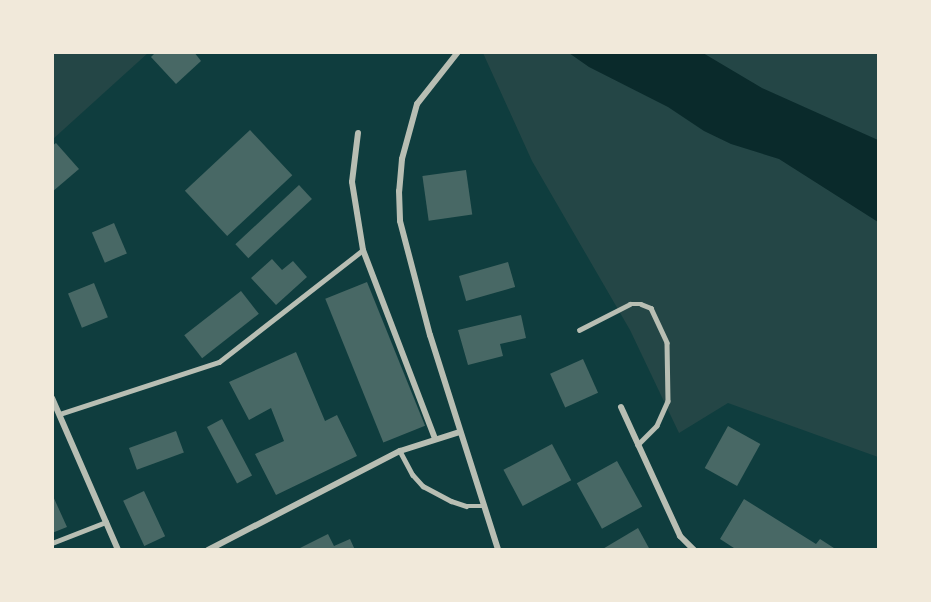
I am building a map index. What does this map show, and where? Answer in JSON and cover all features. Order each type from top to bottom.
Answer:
[{"type":"street","points":[[458,52],[435,78],[417,104],[408,132],[399,190],[400,221],[404,244],[460,432],[498,549]]},
{"type":"street","points":[[358,133],[352,182],[363,250],[435,439]]},
{"type":"street","points":[[52,398],[118,549]]},
{"type":"street","points":[[621,407],[680,536],[694,549]]},
{"type":"street","points":[[208,549],[400,451],[460,432]]},
{"type":"lane","points":[[60,414],[219,362],[363,250]]},
{"type":"lane","points":[[579,330],[630,304],[641,304],[651,308],[667,343],[668,401],[657,426],[638,445]]},
{"type":"lane","points":[[400,451],[413,474],[423,486],[437,496],[466,506],[483,506]]},
{"type":"lane","points":[[52,543],[106,522]]},
{"type":"shaded area","points":[[53,52],[148,52],[148,53],[53,139]]},
{"type":"shaded area","points":[[483,53],[878,53],[878,457],[728,403],[679,433],[630,330],[532,161]]},
{"type":"shaded area","points":[[569,53],[703,53],[762,88],[878,140],[878,222],[779,159],[731,144],[704,131],[668,107],[589,67]]},
{"type":"building","points":[[156,52],[194,52],[201,61],[176,84],[151,57]]},
{"type":"building","points":[[250,130],[292,175],[227,236],[185,191]]},
{"type":"building","points":[[56,143],[79,169],[52,192],[52,146]]},
{"type":"building","points":[[466,170],[472,215],[429,221],[422,176]]},
{"type":"building","points":[[299,185],[312,199],[248,258],[235,244]]},
{"type":"building","points":[[114,223],[127,253],[105,263],[92,232]]},
{"type":"building","points":[[272,259],[282,270],[293,261],[307,277],[276,305],[251,278]]},
{"type":"building","points":[[508,262],[515,287],[466,301],[459,276]]},
{"type":"building","points":[[367,282],[425,426],[383,443],[325,299]]},
{"type":"building","points":[[94,283],[108,317],[82,328],[68,293]]},
{"type":"building","points":[[241,291],[259,314],[202,358],[184,335]]},
{"type":"building","points":[[521,315],[526,338],[500,344],[503,356],[468,365],[458,330]]},
{"type":"building","points":[[296,352],[325,421],[337,415],[357,456],[276,495],[255,454],[284,441],[271,408],[249,420],[229,382]]},
{"type":"building","points":[[583,359],[598,393],[565,407],[550,374]]},
{"type":"building","points":[[222,419],[252,476],[237,483],[207,427]]},
{"type":"building","points":[[728,426],[760,444],[737,486],[705,468]]},
{"type":"building","points":[[176,431],[184,453],[137,470],[129,448]]},
{"type":"building","points":[[552,444],[571,480],[523,506],[503,470]]},
{"type":"building","points":[[617,461],[642,506],[602,529],[577,483]]},
{"type":"building","points":[[144,491],[165,536],[144,546],[123,501]]},
{"type":"building","points":[[52,494],[67,527],[52,533]]},
{"type":"building","points":[[744,499],[816,544],[820,539],[837,550],[737,550],[720,539]]},
{"type":"building","points":[[638,528],[650,550],[601,550]]},
{"type":"building","points":[[328,534],[334,546],[350,539],[355,550],[296,550]]}]
